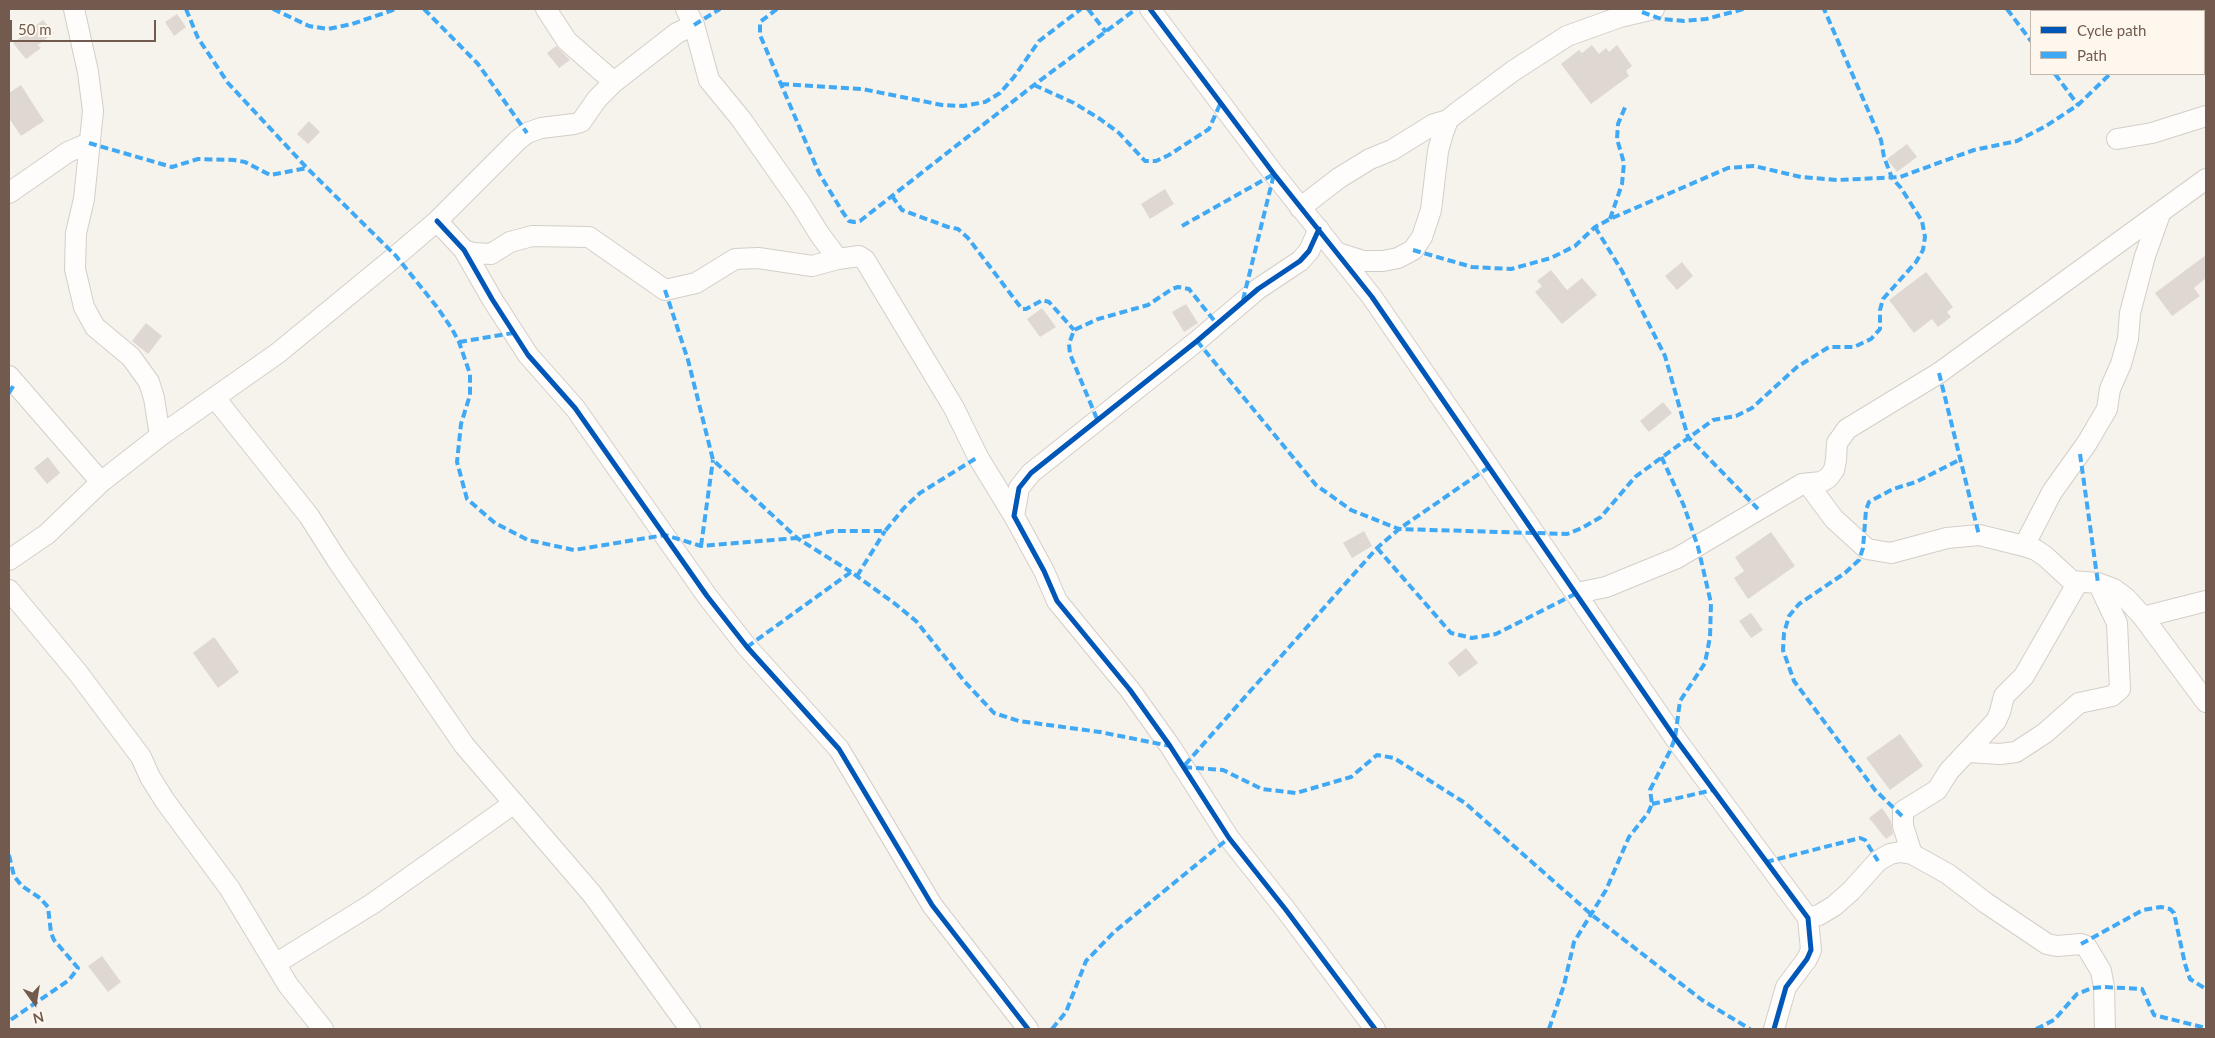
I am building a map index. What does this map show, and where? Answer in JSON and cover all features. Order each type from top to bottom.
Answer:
[{"type":"street","points":[[74,9],[88,72],[93,111],[84,199],[76,233],[75,269],[84,307],[95,327],[131,357],[149,382],[154,398],[160,436]]},
{"type":"street","points":[[546,9],[567,41],[614,82]]},
{"type":"street","points":[[1150,9],[1300,208],[1372,297],[1675,738],[1808,918],[1811,950],[1807,960],[1786,987],[1774,1029]]},
{"type":"street","points":[[1300,208],[1339,178],[1370,159],[1392,150],[1434,124],[1448,120],[1513,71],[1567,36],[1586,28],[1654,9]]},
{"type":"street","points":[[9,560],[47,534],[101,482],[160,436],[278,353],[437,221],[527,133],[541,128],[581,122],[597,99],[614,82],[677,33],[690,17]]},
{"type":"street","points":[[690,17],[709,80],[746,127],[800,203],[820,236],[838,259]]},
{"type":"street","points":[[2117,139],[2152,133],[2206,116]]},
{"type":"street","points":[[1338,253],[1363,261],[1383,261],[1398,258],[1413,250],[1422,237],[1431,210],[1438,150],[1448,120]]},
{"type":"street","points":[[9,193],[68,152],[89,143]]},
{"type":"street","points":[[1577,593],[1606,587],[1677,558],[1802,484],[1821,482],[1828,478],[1834,470],[1837,443],[1847,429],[1939,373],[2206,179]]},
{"type":"street","points":[[2024,546],[2052,492],[2080,454],[2107,408],[2110,389],[2122,364],[2128,338],[2130,312],[2145,256],[2160,214]]},
{"type":"street","points":[[437,221],[464,250],[528,355],[575,408],[707,596],[747,646],[839,749],[932,905],[1028,1029]]},
{"type":"street","points":[[1014,516],[1019,488],[1031,473],[1197,341],[1258,289],[1300,261],[1309,252],[1319,230]]},
{"type":"street","points":[[464,250],[474,253],[491,254],[510,242],[532,236],[589,237],[665,290],[696,283],[735,259],[758,258],[812,266],[859,256],[865,260],[954,408],[992,481],[1014,516],[1044,571],[1057,601],[1130,690],[1170,746],[1229,838],[1375,1029]]},
{"type":"street","points":[[9,376],[101,482]]},
{"type":"street","points":[[215,398],[309,516],[337,560],[464,744],[513,804],[592,894],[690,1029]]},
{"type":"street","points":[[992,481],[1023,482]]},
{"type":"street","points":[[1808,484],[1834,519],[1867,549],[1891,553],[1947,538],[1979,535],[2036,550],[2057,566],[2066,577],[2114,589],[2126,598],[2142,617],[2206,702]]},
{"type":"street","points":[[1968,752],[1992,754],[2016,752],[2046,733],[2079,704],[2112,696],[2120,690],[2117,623],[2088,583]]},
{"type":"street","points":[[1912,854],[1904,826],[1903,812],[1937,790],[1949,771],[1996,721],[2004,696],[2024,676],[2088,583]]},
{"type":"street","points":[[9,590],[78,673],[141,757],[150,777],[165,801],[230,889],[288,985],[323,1029]]},
{"type":"street","points":[[2142,617],[2206,601]]},
{"type":"street","points":[[275,964],[372,904],[513,804]]},
{"type":"street","points":[[1808,918],[1819,915],[1834,906],[1878,861],[1890,854],[1900,852],[1912,854],[1948,874],[1994,909],[2047,944],[2056,946],[2081,944],[2086,946],[2101,972],[2104,987],[2105,1029]]},
{"type":"building","points":[[177,14],[186,27],[174,36],[165,22]]},
{"type":"building","points":[[43,20],[54,33],[38,45],[41,48],[26,59],[13,43]]},
{"type":"building","points":[[1592,45],[1599,54],[1606,48],[1609,52],[1617,45],[1632,66],[1626,71],[1629,76],[1591,104],[1561,64],[1579,50],[1582,53]]},
{"type":"building","points":[[556,46],[570,60],[559,68],[547,53]]},
{"type":"building","points":[[21,85],[44,121],[21,136],[9,118],[9,93]]},
{"type":"building","points":[[309,121],[320,132],[308,144],[297,134]]},
{"type":"building","points":[[1907,144],[1917,157],[1897,172],[1887,159]]},
{"type":"building","points":[[1165,189],[1174,204],[1150,219],[1141,204]]},
{"type":"building","points":[[2206,255],[2206,278],[2194,288],[2200,296],[2172,316],[2155,293]]},
{"type":"building","points":[[1682,262],[1693,276],[1677,290],[1665,276]]},
{"type":"building","points":[[1551,270],[1567,290],[1582,278],[1597,295],[1562,324],[1535,292],[1542,286],[1537,281]]},
{"type":"building","points":[[1926,272],[1953,307],[1947,312],[1951,317],[1938,327],[1932,319],[1914,333],[1889,300]]},
{"type":"building","points":[[1186,304],[1198,323],[1184,332],[1172,312]]},
{"type":"building","points":[[1042,308],[1056,327],[1040,337],[1027,319]]},
{"type":"building","points":[[146,323],[162,336],[148,354],[132,341]]},
{"type":"building","points":[[1663,402],[1672,413],[1649,432],[1640,421]]},
{"type":"building","points":[[48,457],[60,473],[47,484],[34,468]]},
{"type":"building","points":[[1364,531],[1372,546],[1352,558],[1343,543]]},
{"type":"building","points":[[1771,532],[1795,566],[1748,599],[1734,578],[1744,571],[1735,557]]},
{"type":"building","points":[[1751,613],[1763,630],[1751,638],[1739,621]]},
{"type":"building","points":[[214,637],[239,672],[218,688],[193,653]]},
{"type":"building","points":[[1466,648],[1478,663],[1459,677],[1448,663]]},
{"type":"building","points":[[1900,734],[1923,766],[1890,790],[1866,758]]},
{"type":"building","points":[[1882,808],[1891,821],[1893,834],[1886,839],[1869,818]]},
{"type":"building","points":[[102,956],[121,982],[108,992],[88,966]]},
{"type":"marked path","points":[[186,9],[198,38],[228,83],[307,168],[396,256],[452,329],[459,342],[470,374],[470,395],[461,424],[457,462],[467,499],[495,523],[528,540],[574,550],[665,535],[701,546],[797,538],[833,531],[885,531],[904,508],[920,493],[978,457]]},
{"type":"marked path","points":[[273,9],[309,26],[328,29],[352,24],[396,9]]},
{"type":"marked path","points":[[424,9],[478,64],[527,133]]},
{"type":"marked path","points":[[694,25],[720,9]]},
{"type":"marked path","points":[[777,9],[760,22],[760,35],[819,173],[849,221],[854,222],[860,221],[1034,85],[1136,9]]},
{"type":"marked path","points":[[781,84],[862,89],[942,105],[963,106],[985,102],[1000,93],[1014,77],[1039,41],[1081,9]]},
{"type":"marked path","points":[[1088,9],[1106,32]]},
{"type":"marked path","points":[[1642,12],[1661,19],[1684,21],[1706,19],[1744,9]]},
{"type":"marked path","points":[[1197,341],[1316,485],[1351,510],[1399,529],[1567,534],[1582,528],[1601,517],[1635,477],[1713,420],[1736,416],[1752,408],[1797,367],[1829,347],[1854,347],[1871,339],[1880,329],[1880,310],[1883,299],[1916,262],[1923,250],[1925,237],[1922,221],[1901,188],[1892,178],[1884,157],[1881,140],[1824,9]]},
{"type":"marked path","points":[[2007,9],[2030,40]]},
{"type":"marked path","points":[[2056,75],[2078,105]]},
{"type":"marked path","points":[[1413,250],[1472,267],[1511,269],[1551,258],[1575,246],[1595,227],[1610,219],[1728,168],[1754,166],[1801,177],[1838,180],[1900,177],[1974,150],[2017,141],[2046,126],[2078,105],[2109,75]]},
{"type":"marked path","points":[[1034,85],[1074,103],[1100,119],[1119,133],[1145,161],[1156,161],[1169,155],[1209,129],[1221,102]]},
{"type":"marked path","points":[[1610,219],[1622,184],[1624,163],[1617,139],[1618,124],[1626,105]]},
{"type":"marked path","points":[[89,143],[172,167],[198,159],[245,162],[270,175],[307,168]]},
{"type":"marked path","points":[[1182,226],[1274,174]]},
{"type":"marked path","points":[[1243,300],[1274,174]]},
{"type":"marked path","points":[[892,196],[902,210],[958,229],[968,238],[1022,309],[1026,309],[1043,300],[1049,302],[1074,330]]},
{"type":"marked path","points":[[1595,227],[1622,271],[1665,356],[1688,437],[1758,509]]},
{"type":"marked path","points":[[1097,419],[1070,354],[1069,344],[1074,330],[1098,319],[1148,305],[1178,287],[1189,289],[1216,323]]},
{"type":"marked path","points":[[665,290],[688,360],[713,460],[797,538],[851,572]]},
{"type":"marked path","points":[[459,342],[513,333]]},
{"type":"marked path","points":[[1939,373],[1979,535]]},
{"type":"marked path","points":[[9,393],[15,383]]},
{"type":"marked path","points":[[2080,454],[2098,583]]},
{"type":"marked path","points":[[1549,1029],[1564,985],[1574,942],[1606,890],[1629,837],[1648,813],[1652,804],[1650,790],[1675,738],[1680,701],[1705,663],[1710,637],[1711,603],[1698,547],[1684,506],[1661,456]]},
{"type":"marked path","points":[[1902,816],[1875,790],[1794,681],[1783,650],[1784,633],[1789,616],[1799,604],[1845,573],[1859,560],[1863,548],[1866,510],[1869,502],[1893,489],[1916,482],[1961,459]]},
{"type":"marked path","points":[[701,546],[713,460]]},
{"type":"marked path","points":[[1489,467],[1399,529],[1377,548],[1183,767],[1223,770],[1262,789],[1296,793],[1351,777],[1377,755],[1394,758],[1465,803],[1592,915],[1702,1000],[1750,1029]]},
{"type":"marked path","points":[[857,576],[885,531]]},
{"type":"marked path","points":[[1377,548],[1451,633],[1472,638],[1496,634],[1577,593]]},
{"type":"marked path","points":[[747,647],[851,572],[916,621],[965,682],[994,713],[1019,721],[1100,732],[1170,746]]},
{"type":"marked path","points":[[1652,804],[1713,790]]},
{"type":"marked path","points":[[1052,1029],[1066,1012],[1086,961],[1114,932],[1229,838]]},
{"type":"marked path","points":[[1766,862],[1860,838],[1865,840],[1878,861]]},
{"type":"marked path","points":[[9,855],[14,876],[22,886],[40,898],[48,907],[51,933],[54,940],[78,968],[69,980],[9,1021]]},
{"type":"marked path","points":[[2081,944],[2143,910],[2161,907],[2170,909],[2174,913],[2190,979],[2206,989]]},
{"type":"marked path","points":[[2036,1029],[2054,1020],[2077,994],[2092,988],[2104,987],[2142,989],[2154,1015],[2206,1028]]},
{"type":"cycle path","points":[[1150,9],[1274,174],[1372,297],[1675,738],[1808,918],[1811,950],[1807,959],[1786,987],[1774,1029]]},
{"type":"cycle path","points":[[437,221],[464,250],[492,299],[528,355],[575,408],[707,596],[747,647],[839,749],[932,905],[1028,1029]]},
{"type":"cycle path","points":[[1319,229],[1309,251],[1300,261],[1258,289],[1197,341],[1031,473],[1019,488],[1014,516],[1044,571],[1057,601],[1130,690],[1170,746],[1229,838],[1286,910],[1375,1029]]}]
